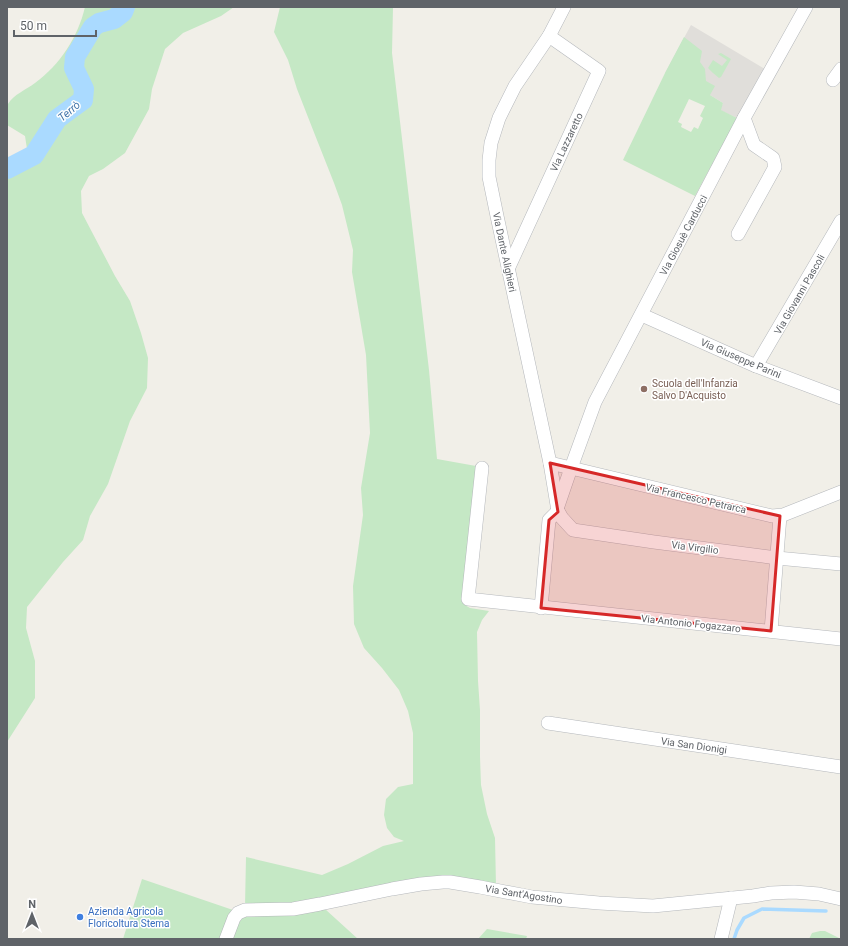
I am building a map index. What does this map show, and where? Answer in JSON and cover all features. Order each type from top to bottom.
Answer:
[{"type":"street","name":"Via Dante Alighieri","points":[[558,509],[550,463],[489,178],[489,160],[491,143],[499,118],[515,86],[549,36],[564,7]]},
{"type":"street","name":"Via Giosuè Carducci","points":[[558,509],[571,468],[596,402],[744,118],[806,7]]},
{"type":"street","name":"Via Lazzaretto","points":[[508,269],[599,71],[549,36]]},
{"type":"street","points":[[738,234],[775,167],[773,158],[754,145],[744,118]]},
{"type":"street","name":"Via Giovanni Pascoli","points":[[756,366],[841,221]]},
{"type":"street","name":"Via Giuseppe Parini","points":[[642,315],[756,366],[841,398]]},
{"type":"street","name":"Via Francesco Petrarca","points":[[550,463],[772,516],[780,516],[841,492]]},
{"type":"street","name":"Via Antonio Fogazzaro","points":[[482,468],[468,599],[841,639]]},
{"type":"street","points":[[541,608],[549,520],[558,509]]},
{"type":"street","name":"Via Virgilio","points":[[558,509],[562,518],[573,530],[777,558],[841,564]]},
{"type":"street","points":[[771,631],[780,516]]},
{"type":"street","name":"Via San Dionigi","points":[[548,723],[841,766]]},
{"type":"street","name":"Via Sant'Agostino","points":[[226,939],[234,918],[238,913],[245,910],[293,909],[392,889],[443,882],[480,887],[532,897],[653,906],[771,893],[794,892],[819,894],[841,899]]},
{"type":"street","points":[[721,939],[731,898]]},
{"type":"highlighted area","points":[[550,463],[780,516],[771,631],[541,608],[549,520],[558,512]]},
{"type":"shaded area","points":[[691,25],[765,69],[737,118],[720,110],[723,103],[665,73]]},
{"type":"green space","points":[[85,7],[234,7],[221,16],[183,33],[165,49],[152,89],[149,109],[125,153],[103,169],[89,176],[81,191],[82,213],[130,301],[141,333],[148,358],[147,388],[130,421],[108,484],[90,516],[83,540],[63,562],[27,607],[26,628],[35,661],[35,698],[7,742],[7,161],[27,149],[25,136],[7,125],[6,114],[8,104],[13,97],[32,86],[44,76],[67,50],[78,29]]},
{"type":"green space","points":[[280,7],[393,7],[392,53],[429,370],[437,459],[476,466],[464,601],[465,605],[470,608],[489,611],[482,620],[477,632],[478,681],[481,785],[487,814],[495,838],[496,886],[465,880],[293,903],[245,906],[246,857],[322,875],[348,864],[383,846],[404,841],[394,837],[387,828],[384,815],[386,799],[398,787],[413,784],[413,733],[408,711],[399,690],[364,648],[354,624],[353,586],[363,515],[361,488],[370,433],[366,355],[352,272],[353,250],[342,205],[297,89],[288,60],[274,32]]},
{"type":"green space","points":[[684,37],[702,51],[700,62],[705,69],[706,81],[715,86],[710,95],[723,103],[721,110],[737,118],[695,196],[623,160]],"holes":[[[689,99],[705,106],[700,116],[703,118],[698,129],[694,127],[691,132],[681,127],[682,124],[678,122]]]},
{"type":"green space","points":[[721,53],[731,59],[719,78],[708,68],[713,60],[722,66],[727,60],[718,54]]},
{"type":"green space","points":[[142,879],[233,910],[221,939],[123,939]]},
{"type":"green space","points":[[325,909],[358,939],[232,939],[241,918],[294,914]]},
{"type":"green space","points":[[487,929],[527,936],[526,939],[478,939]]},
{"type":"green space","points":[[825,931],[841,939],[809,939],[812,933]]},
{"type":"waterway","name":"Terrò","points":[[7,169],[34,155],[57,119],[83,100],[84,89],[74,68],[75,57],[93,27],[99,23],[114,19],[123,12],[125,7]]},
{"type":"waterway","points":[[734,939],[744,918],[762,909],[826,911]]},
{"type":"place","name":"Scuola dell'Infanzia Salvo D'Acquisto","points":[[644,389]]},
{"type":"place","name":"Azienda Agricola Floricoltura Stema","points":[[80,917]]}]
